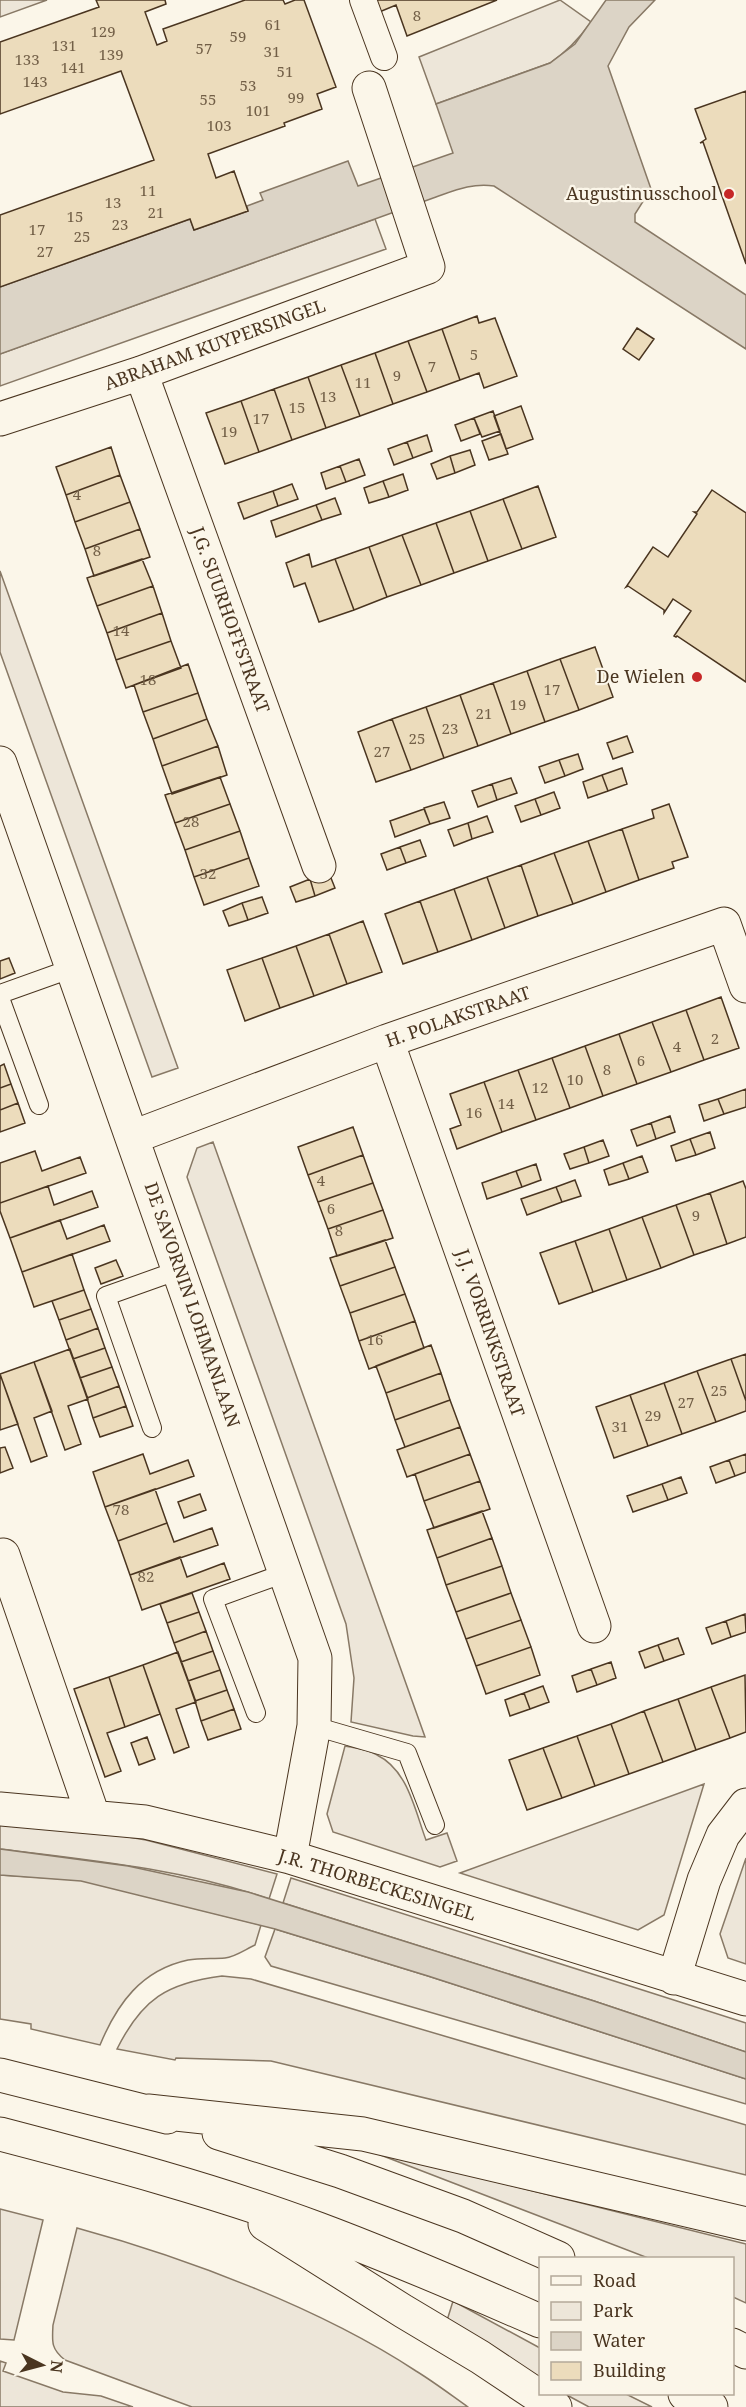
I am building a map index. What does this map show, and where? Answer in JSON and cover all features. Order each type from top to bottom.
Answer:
[{"type":"street","points":[[363,0],[384,57]]},
{"type":"street","name":"ABRAHAM KUYPERSINGEL","points":[[0,419],[141,373],[428,267],[369,88]]},
{"type":"street","name":"J.G. SUURHOFFSTRAAT","points":[[141,373],[319,866]]},
{"type":"street","name":"DE SAVORNIN LOHMANLAAN","points":[[3,782],[73,968],[315,1658],[314,1726],[290,1857]]},
{"type":"street","name":"H. POLAKSTRAAT","points":[[133,1137],[387,1041],[724,924],[746,986]]},
{"type":"street","name":"J.J. VORRINKSTRAAT","points":[[387,1041],[594,1626]]},
{"type":"street","points":[[3,1555],[93,1816]]},
{"type":"street","points":[[674,1978],[708,1871],[723,1835],[746,1805]]},
{"type":"street","name":"J.R. THORBECKESINGEL","points":[[0,1809],[145,1822],[290,1857],[746,1999]]},
{"type":"street","points":[[0,2075],[148,2110],[340,2171],[463,2216],[554,2257]]},
{"type":"street","points":[[148,2110],[363,2134],[746,2223]]},
{"type":"street","points":[[0,2134],[219,2195],[381,2253],[539,2321]]},
{"type":"street","points":[[219,2195],[403,2311],[480,2356],[555,2407]]},
{"type":"street","points":[[687,2395],[711,2407]]},
{"type":"lane","points":[[39,1105],[0,996],[73,968]]},
{"type":"lane","points":[[152,1428],[106,1296],[179,1270]]},
{"type":"lane","points":[[256,1713],[213,1599],[285,1573]]},
{"type":"lane","points":[[314,1726],[407,1753],[435,1825]]},
{"type":"green space","points":[[0,0],[47,0],[0,17]]},
{"type":"green space","points":[[560,0],[591,22],[562,54],[550,63],[436,104],[419,57]]},
{"type":"green space","points":[[375,219],[386,249],[0,386],[0,354]]},
{"type":"green space","points":[[0,571],[178,1068],[152,1077],[0,652]]},
{"type":"green space","points":[[213,1142],[425,1737],[351,1722],[354,1678],[346,1624],[187,1177],[197,1148]]},
{"type":"green space","points":[[345,1746],[373,1753],[388,1762],[409,1792],[426,1840],[447,1833],[457,1861],[440,1867],[333,1832],[327,1814]]},
{"type":"green space","points":[[704,1784],[664,1915],[638,1930],[460,1873]]},
{"type":"green space","points":[[0,1820],[81,1829],[146,1840],[277,1874],[269,1899],[170,1873],[0,1849]]},
{"type":"green space","points":[[746,1858],[746,1964],[728,1958],[720,1934]]},
{"type":"green space","points":[[0,1875],[81,1880],[261,1925],[255,1945],[237,1955],[188,1960],[171,1965],[144,1980],[114,2016],[100,2045],[31,2029],[31,2024],[0,2019]]},
{"type":"green space","points":[[291,1878],[746,2023],[746,2052],[594,2001],[283,1903]]},
{"type":"green space","points":[[275,1929],[746,2079],[746,2104],[271,1966],[265,1957]]},
{"type":"green space","points":[[222,1976],[251,1979],[746,2125],[746,2175],[271,2061],[176,2058],[175,2060],[117,2049],[136,2017],[158,1996],[186,1983]]},
{"type":"green space","points":[[365,2149],[746,2244],[746,2303],[734,2297],[734,2257],[645,2257]]},
{"type":"green space","points":[[0,2209],[43,2220],[14,2340],[0,2339]]},
{"type":"green space","points":[[77,2228],[163,2254],[296,2306],[378,2348],[423,2375],[468,2407],[192,2407],[65,2360],[53,2345],[53,2325]]},
{"type":"green space","points":[[453,2301],[539,2347],[539,2379],[445,2327]]},
{"type":"green space","points":[[0,2361],[6,2363],[3,2371],[63,2392],[101,2396],[133,2407],[0,2407]]},
{"type":"green space","points":[[567,2395],[628,2395],[652,2407],[589,2407]]},
{"type":"water","points":[[606,0],[655,0],[629,27],[608,66],[651,189],[635,214],[635,222],[746,295],[746,349],[494,186],[486,185],[471,186],[450,192],[0,354],[0,287],[190,219],[194,230],[248,211],[247,206],[263,200],[260,193],[348,161],[358,186],[453,153],[436,104],[550,63],[575,44]]},
{"type":"water","points":[[0,1849],[128,1866],[248,1892],[594,2001],[746,2052],[746,2079],[275,1929],[81,1881],[0,1875]]},
{"type":"building","points":[[96,0],[165,0],[166,4],[145,12],[157,45],[167,41],[163,29],[245,0],[283,0],[285,4],[295,0],[304,0],[336,87],[317,94],[322,109],[284,123],[285,126],[208,154],[216,178],[234,171],[248,211],[194,230],[190,219],[0,287],[0,215],[154,160],[121,71],[0,114],[0,42],[99,7]]},
{"type":"building","points":[[372,0],[497,0],[407,36],[396,5],[377,13]]},
{"type":"building","name":"Augustinusschool","points":[[746,91],[746,264],[703,142],[700,143],[706,139],[695,109]]},
{"type":"building","points":[[477,316],[479,323],[495,318],[517,376],[484,388],[479,373],[460,380],[442,329]]},
{"type":"building","points":[[637,328],[654,339],[639,360],[623,349]]},
{"type":"building","points":[[442,329],[460,380],[427,392],[408,341]]},
{"type":"building","points":[[408,341],[427,392],[393,404],[375,353]]},
{"type":"building","points":[[375,353],[393,404],[360,416],[341,365]]},
{"type":"building","points":[[341,365],[360,416],[326,428],[308,377]]},
{"type":"building","points":[[308,377],[326,428],[292,440],[274,389]]},
{"type":"building","points":[[274,389],[292,440],[259,452],[241,401]]},
{"type":"building","points":[[241,401],[259,452],[225,464],[206,413]]},
{"type":"building","points":[[521,406],[533,439],[506,449],[494,416]]},
{"type":"building","points":[[493,411],[500,431],[482,437],[474,418]]},
{"type":"building","points":[[474,418],[480,434],[461,441],[455,425]]},
{"type":"building","points":[[501,434],[508,454],[489,460],[482,441]]},
{"type":"building","points":[[427,435],[432,451],[413,458],[407,442]]},
{"type":"building","points":[[407,442],[413,458],[394,465],[388,449]]},
{"type":"building","points":[[111,447],[120,475],[66,495],[56,467]]},
{"type":"building","points":[[470,450],[475,465],[455,473],[450,456]]},
{"type":"building","points":[[450,456],[455,473],[437,479],[431,464]]},
{"type":"building","points":[[359,459],[365,475],[346,482],[340,466]]},
{"type":"building","points":[[340,466],[346,482],[326,489],[321,473]]},
{"type":"building","points":[[403,474],[408,490],[389,497],[383,481]]},
{"type":"building","points":[[120,475],[130,502],[75,522],[66,495]]},
{"type":"building","points":[[383,481],[389,497],[369,503],[364,488]]},
{"type":"building","points":[[292,484],[298,499],[278,506],[273,491]]},
{"type":"building","points":[[538,486],[556,537],[522,549],[503,499]]},
{"type":"building","points":[[712,490],[746,513],[746,682],[674,636],[691,611],[673,599],[664,613],[664,610],[628,586],[626,587],[653,547],[668,557],[697,514],[694,512],[697,512]]},
{"type":"building","points":[[273,491],[278,506],[244,519],[238,503]]},
{"type":"building","points":[[335,498],[341,514],[322,520],[316,505]]},
{"type":"building","points":[[503,499],[522,549],[488,561],[470,511]]},
{"type":"building","points":[[130,502],[140,529],[85,549],[75,522]]},
{"type":"building","points":[[316,505],[322,520],[276,537],[271,521]]},
{"type":"building","points":[[470,511],[488,561],[454,573],[436,523]]},
{"type":"building","points":[[436,523],[454,573],[421,585],[402,535]]},
{"type":"building","points":[[140,529],[150,557],[94,576],[85,549]]},
{"type":"building","points":[[402,535],[421,585],[387,597],[369,547]]},
{"type":"building","points":[[369,547],[387,597],[354,610],[335,559]]},
{"type":"building","points":[[309,554],[312,567],[335,559],[354,610],[319,622],[305,583],[294,587],[286,563]]},
{"type":"building","points":[[142,559],[153,586],[97,606],[87,578]]},
{"type":"building","points":[[153,586],[162,613],[107,633],[97,606]]},
{"type":"building","points":[[162,613],[171,641],[116,660],[107,633]]},
{"type":"building","points":[[171,641],[181,668],[126,688],[116,660]]},
{"type":"building","points":[[595,647],[613,697],[579,710],[560,659]]},
{"type":"building","points":[[560,659],[579,710],[545,722],[527,671]]},
{"type":"building","points":[[188,664],[198,693],[143,712],[134,685]]},
{"type":"building","points":[[527,671],[545,722],[511,734],[493,683]]},
{"type":"building","points":[[493,683],[511,734],[478,746],[460,695]]},
{"type":"building","points":[[198,693],[207,719],[153,739],[143,712]]},
{"type":"building","points":[[460,695],[478,746],[444,758],[426,707]]},
{"type":"building","points":[[426,707],[444,758],[411,770],[392,719]]},
{"type":"building","points":[[207,719],[218,746],[162,766],[153,739]]},
{"type":"building","points":[[392,719],[411,770],[376,782],[358,732]]},
{"type":"building","points":[[627,736],[633,752],[613,759],[607,743]]},
{"type":"building","points":[[218,746],[227,775],[172,794],[162,766]]},
{"type":"building","points":[[578,754],[583,769],[565,776],[559,760]]},
{"type":"building","points":[[559,760],[565,776],[545,783],[539,767]]},
{"type":"building","points":[[622,768],[627,784],[608,791],[602,775]]},
{"type":"building","points":[[602,775],[608,791],[588,798],[583,782]]},
{"type":"building","points":[[220,777],[230,804],[175,823],[165,795]]},
{"type":"building","points":[[511,778],[517,793],[497,800],[492,784]]},
{"type":"building","points":[[492,784],[497,800],[478,807],[472,791]]},
{"type":"building","points":[[554,792],[560,808],[541,815],[535,799]]},
{"type":"building","points":[[535,799],[541,815],[521,822],[515,806]]},
{"type":"building","points":[[444,802],[450,818],[430,824],[424,808]]},
{"type":"building","points":[[230,804],[240,831],[185,850],[175,823]]},
{"type":"building","points":[[669,804],[688,857],[672,862],[674,868],[639,880],[622,829],[654,818],[652,810]]},
{"type":"building","points":[[424,809],[430,824],[395,837],[390,821]]},
{"type":"building","points":[[487,816],[493,832],[472,839],[468,823]]},
{"type":"building","points":[[468,823],[472,839],[454,846],[448,830]]},
{"type":"building","points":[[622,829],[639,880],[606,892],[588,841]]},
{"type":"building","points":[[240,831],[249,858],[194,877],[185,850]]},
{"type":"building","points":[[420,840],[426,856],[406,863],[400,847]]},
{"type":"building","points":[[588,841],[606,892],[573,904],[554,853]]},
{"type":"building","points":[[400,847],[406,863],[387,870],[381,854]]},
{"type":"building","points":[[554,853],[573,904],[538,916],[521,865]]},
{"type":"building","points":[[249,858],[259,886],[204,905],[194,877]]},
{"type":"building","points":[[521,865],[538,916],[505,928],[487,877]]},
{"type":"building","points":[[329,873],[335,888],[315,896],[310,879]]},
{"type":"building","points":[[487,877],[505,928],[472,940],[454,889]]},
{"type":"building","points":[[310,879],[315,896],[296,902],[290,887]]},
{"type":"building","points":[[454,889],[472,940],[438,952],[420,901]]},
{"type":"building","points":[[262,897],[268,913],[248,920],[242,903]]},
{"type":"building","points":[[420,901],[438,952],[403,964],[385,914]]},
{"type":"building","points":[[242,903],[248,920],[229,926],[223,911]]},
{"type":"building","points":[[363,921],[382,972],[347,984],[329,934]]},
{"type":"building","points":[[329,934],[347,984],[314,996],[296,946]]},
{"type":"building","points":[[296,946],[314,996],[280,1008],[262,958]]},
{"type":"building","points":[[9,958],[15,973],[0,979],[0,961]]},
{"type":"building","points":[[262,958],[280,1008],[245,1021],[227,970]]},
{"type":"building","points":[[721,997],[739,1048],[704,1060],[686,1010]]},
{"type":"building","points":[[686,1010],[704,1060],[671,1072],[652,1022]]},
{"type":"building","points":[[652,1022],[671,1072],[637,1084],[619,1034]]},
{"type":"building","points":[[619,1034],[637,1084],[603,1096],[585,1046]]},
{"type":"building","points":[[585,1046],[603,1096],[570,1108],[552,1058]]},
{"type":"building","points":[[552,1058],[570,1108],[536,1120],[518,1070]]},
{"type":"building","points":[[4,1064],[11,1084],[0,1088],[0,1066]]},
{"type":"building","points":[[518,1070],[536,1120],[502,1132],[484,1082]]},
{"type":"building","points":[[484,1082],[502,1132],[457,1149],[450,1129],[461,1125],[450,1094]]},
{"type":"building","points":[[11,1084],[18,1103],[0,1110],[0,1088]]},
{"type":"building","points":[[746,1089],[746,1107],[724,1114],[718,1099]]},
{"type":"building","points":[[718,1099],[724,1114],[704,1121],[699,1105]]},
{"type":"building","points":[[18,1103],[25,1123],[0,1132],[0,1110]]},
{"type":"building","points":[[670,1116],[675,1132],[656,1139],[651,1123]]},
{"type":"building","points":[[651,1123],[656,1139],[637,1146],[631,1130]]},
{"type":"building","points":[[353,1127],[363,1155],[308,1175],[298,1147]]},
{"type":"building","points":[[710,1132],[715,1148],[696,1155],[690,1139]]},
{"type":"building","points":[[690,1139],[696,1155],[676,1161],[671,1146]]},
{"type":"building","points":[[603,1140],[609,1156],[589,1163],[584,1147]]},
{"type":"building","points":[[584,1147],[589,1163],[570,1169],[564,1154]]},
{"type":"building","points":[[35,1151],[42,1171],[80,1157],[86,1173],[0,1203],[0,1163]]},
{"type":"building","points":[[363,1155],[373,1183],[318,1202],[308,1175]]},
{"type":"building","points":[[642,1156],[648,1172],[629,1179],[623,1163]]},
{"type":"building","points":[[623,1163],[629,1179],[609,1185],[604,1170]]},
{"type":"building","points":[[536,1164],[541,1180],[522,1187],[516,1171]]},
{"type":"building","points":[[516,1171],[522,1187],[487,1199],[482,1183]]},
{"type":"building","points":[[575,1180],[581,1196],[562,1202],[556,1187]]},
{"type":"building","points":[[743,1181],[746,1189],[746,1237],[727,1244],[710,1193]]},
{"type":"building","points":[[373,1183],[383,1210],[328,1229],[318,1202]]},
{"type":"building","points":[[48,1186],[54,1205],[92,1191],[98,1207],[10,1238],[0,1211],[0,1203]]},
{"type":"building","points":[[556,1187],[562,1202],[527,1215],[521,1199]]},
{"type":"building","points":[[710,1193],[727,1244],[694,1255],[676,1205]]},
{"type":"building","points":[[676,1205],[694,1255],[661,1268],[642,1217]]},
{"type":"building","points":[[383,1210],[393,1238],[337,1256],[328,1229]]},
{"type":"building","points":[[642,1217],[661,1268],[627,1280],[609,1229]]},
{"type":"building","points":[[60,1220],[67,1239],[104,1225],[110,1241],[22,1272],[10,1238]]},
{"type":"building","points":[[609,1229],[627,1280],[593,1292],[575,1241]]},
{"type":"building","points":[[385,1240],[395,1267],[340,1286],[330,1258]]},
{"type":"building","points":[[575,1241],[593,1292],[559,1304],[540,1253]]},
{"type":"building","points":[[72,1254],[84,1290],[34,1307],[22,1272]]},
{"type":"building","points":[[116,1260],[123,1276],[101,1284],[95,1268]]},
{"type":"building","points":[[395,1267],[405,1294],[350,1313],[340,1286]]},
{"type":"building","points":[[84,1290],[91,1309],[59,1320],[52,1301]]},
{"type":"building","points":[[405,1294],[415,1321],[359,1341],[350,1313]]},
{"type":"building","points":[[91,1309],[98,1328],[66,1340],[59,1320]]},
{"type":"building","points":[[415,1321],[424,1348],[369,1369],[359,1341]]},
{"type":"building","points":[[98,1328],[105,1348],[73,1359],[66,1340]]},
{"type":"building","points":[[431,1345],[441,1373],[386,1393],[376,1366]]},
{"type":"building","points":[[105,1348],[112,1367],[80,1378],[73,1359]]},
{"type":"building","points":[[70,1349],[88,1399],[68,1406],[81,1444],[65,1450],[34,1362]]},
{"type":"building","points":[[746,1354],[746,1401],[731,1359]]},
{"type":"building","points":[[731,1359],[746,1401],[746,1411],[716,1422],[697,1371]]},
{"type":"building","points":[[34,1362],[52,1411],[34,1418],[47,1456],[31,1462],[0,1374]]},
{"type":"building","points":[[112,1367],[119,1386],[87,1398],[80,1378]]},
{"type":"building","points":[[697,1371],[716,1422],[682,1434],[664,1383]]},
{"type":"building","points":[[441,1373],[450,1400],[395,1420],[386,1393]]},
{"type":"building","points":[[0,1374],[18,1424],[0,1430]]},
{"type":"building","points":[[664,1383],[682,1434],[648,1446],[630,1395]]},
{"type":"building","points":[[119,1386],[126,1406],[93,1418],[87,1398]]},
{"type":"building","points":[[630,1395],[648,1446],[614,1458],[596,1407]]},
{"type":"building","points":[[450,1400],[460,1427],[405,1447],[395,1420]]},
{"type":"building","points":[[126,1406],[133,1426],[100,1437],[93,1418]]},
{"type":"building","points":[[460,1427],[470,1454],[407,1477],[397,1450]]},
{"type":"building","points":[[5,1447],[13,1468],[0,1473],[0,1448]]},
{"type":"building","points":[[143,1454],[150,1474],[188,1460],[194,1476],[105,1507],[93,1472]]},
{"type":"building","points":[[470,1454],[480,1481],[424,1501],[415,1474]]},
{"type":"building","points":[[746,1454],[746,1472],[735,1476],[729,1460]]},
{"type":"building","points":[[729,1460],[735,1476],[716,1483],[710,1467]]},
{"type":"building","points":[[681,1477],[687,1493],[668,1500],[662,1484]]},
{"type":"building","points":[[480,1481],[490,1509],[434,1528],[424,1501]]},
{"type":"building","points":[[662,1484],[668,1500],[633,1512],[627,1496]]},
{"type":"building","points":[[155,1489],[167,1523],[118,1541],[105,1507]]},
{"type":"building","points":[[200,1494],[206,1510],[184,1518],[178,1502]]},
{"type":"building","points":[[482,1511],[492,1538],[437,1558],[427,1530]]},
{"type":"building","points":[[167,1523],[174,1542],[212,1528],[218,1545],[130,1575],[118,1541]]},
{"type":"building","points":[[492,1538],[502,1566],[446,1585],[437,1558]]},
{"type":"building","points":[[180,1557],[187,1577],[224,1563],[230,1579],[142,1610],[130,1575]]},
{"type":"building","points":[[502,1566],[511,1593],[456,1612],[446,1585]]},
{"type":"building","points":[[192,1593],[199,1612],[167,1623],[160,1604]]},
{"type":"building","points":[[511,1593],[521,1620],[466,1639],[456,1612]]},
{"type":"building","points":[[199,1612],[206,1631],[174,1643],[167,1623]]},
{"type":"building","points":[[745,1614],[746,1632],[731,1637],[726,1621]]},
{"type":"building","points":[[521,1620],[531,1647],[476,1666],[466,1639]]},
{"type":"building","points":[[726,1621],[731,1637],[712,1644],[706,1628]]},
{"type":"building","points":[[206,1631],[213,1651],[181,1662],[174,1643]]},
{"type":"building","points":[[678,1638],[684,1654],[664,1661],[658,1645]]},
{"type":"building","points":[[658,1645],[664,1661],[645,1668],[639,1652]]},
{"type":"building","points":[[531,1647],[540,1675],[486,1694],[476,1666]]},
{"type":"building","points":[[213,1651],[220,1670],[188,1681],[181,1662]]},
{"type":"building","points":[[178,1652],[196,1702],[176,1709],[189,1747],[174,1753],[143,1665]]},
{"type":"building","points":[[611,1662],[616,1678],[597,1685],[591,1669]]},
{"type":"building","points":[[143,1665],[160,1714],[125,1727],[109,1677]]},
{"type":"building","points":[[591,1669],[597,1685],[577,1692],[572,1676]]},
{"type":"building","points":[[220,1670],[227,1690],[195,1701],[188,1681]]},
{"type":"building","points":[[745,1675],[746,1732],[730,1738],[711,1687]]},
{"type":"building","points":[[109,1677],[125,1727],[107,1733],[121,1771],[105,1777],[74,1689]]},
{"type":"building","points":[[543,1686],[549,1702],[530,1709],[524,1693]]},
{"type":"building","points":[[711,1687],[730,1738],[696,1750],[678,1699]]},
{"type":"building","points":[[227,1690],[234,1709],[201,1721],[195,1701]]},
{"type":"building","points":[[524,1693],[530,1709],[510,1716],[505,1700]]},
{"type":"building","points":[[678,1699],[696,1750],[663,1762],[644,1711]]},
{"type":"building","points":[[234,1709],[241,1729],[208,1740],[201,1721]]},
{"type":"building","points":[[644,1711],[663,1762],[629,1774],[611,1724]]},
{"type":"building","points":[[611,1724],[629,1774],[595,1786],[577,1736]]},
{"type":"building","points":[[577,1736],[595,1786],[562,1798],[543,1748]]},
{"type":"building","points":[[147,1737],[155,1759],[139,1765],[131,1743]]},
{"type":"building","points":[[543,1748],[562,1798],[527,1810],[509,1760]]},
{"type":"place","name":"Augustinusschool","points":[[729,194]]},
{"type":"place","name":"De Wielen","points":[[697,677]]}]
